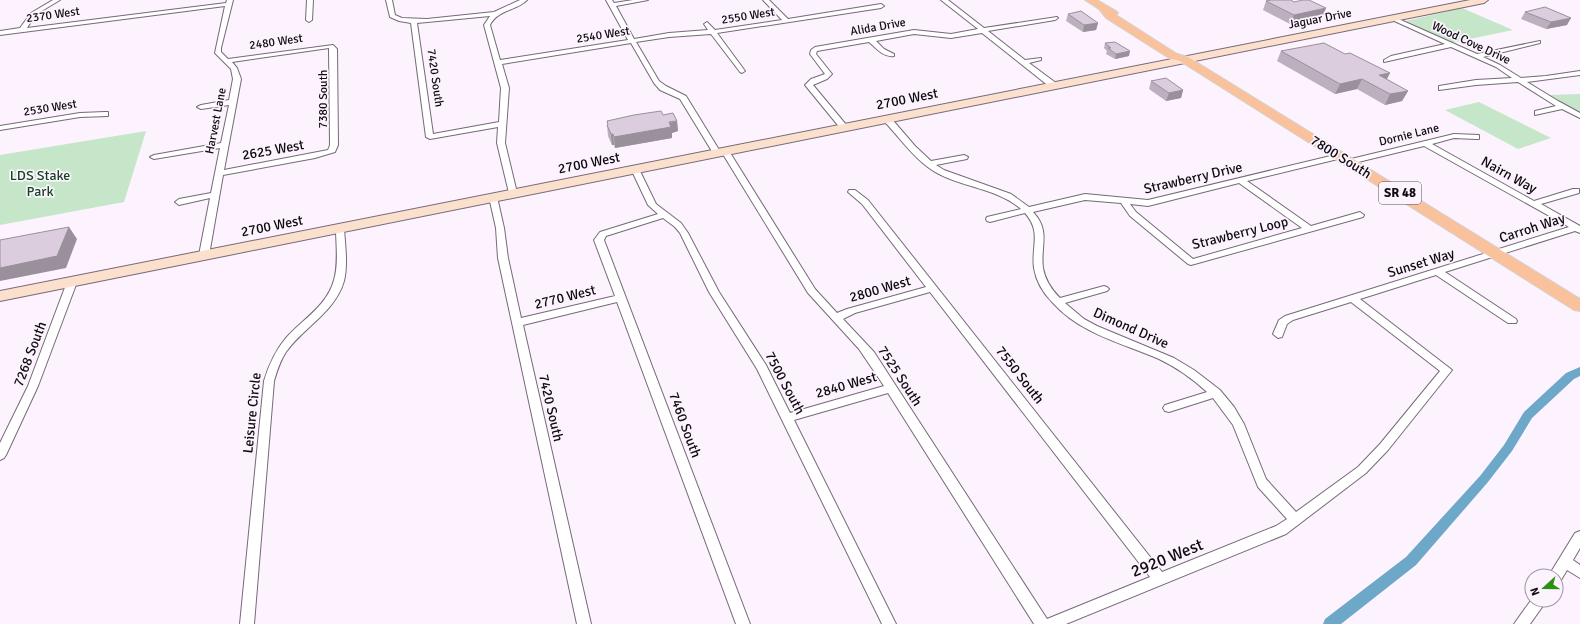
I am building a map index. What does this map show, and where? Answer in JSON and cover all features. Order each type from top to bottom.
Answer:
[{"type":"main road","name":"7800 South","points":[[1090,0],[1104,9],[1110,16],[1172,56],[1184,59],[1580,306]]},
{"type":"main road","name":"Jaguar Drive","points":[[1184,59],[1484,0]]},
{"type":"main road","name":"2700 West","points":[[0,296],[1184,59]]},
{"type":"street","points":[[22,31],[33,14],[56,0]]},
{"type":"street","points":[[309,20],[310,0]]},
{"type":"street","points":[[389,0],[392,16],[400,20],[414,22],[472,14],[496,14]]},
{"type":"street","points":[[513,193],[501,150],[505,88],[487,25],[491,18],[496,14],[524,0]]},
{"type":"street","points":[[633,41],[611,2],[645,0]]},
{"type":"street","points":[[766,0],[786,21]]},
{"type":"street","points":[[944,0],[1053,85]]},
{"type":"street","name":"2370 West","points":[[0,33],[229,2]]},
{"type":"street","name":"Harvest Lane","points":[[204,255],[237,73],[234,68],[218,53],[229,2]]},
{"type":"street","name":"2550 West","points":[[713,33],[881,6]]},
{"type":"street","name":"Alida Drive","points":[[844,127],[809,85],[812,81],[826,77],[829,74],[814,56],[813,51],[822,47],[914,32],[947,36],[1055,18]]},
{"type":"street","name":"Wood Cove Drive","points":[[1392,18],[1498,66],[1563,108],[1580,116]]},
{"type":"street","name":"7420 South","points":[[414,22],[430,137],[502,124]]},
{"type":"street","points":[[707,24],[742,71]]},
{"type":"street","name":"2540 West","points":[[497,62],[675,34],[713,33]]},
{"type":"street","points":[[870,39],[882,50],[892,55]]},
{"type":"street","name":"7525 South","points":[[633,41],[659,86],[680,96],[686,101],[811,290],[821,303],[860,342],[1042,624]]},
{"type":"street","points":[[1476,56],[1538,42]]},
{"type":"street","points":[[1386,61],[1393,58],[1451,45]]},
{"type":"street","name":"2480 West","points":[[225,61],[331,46]]},
{"type":"street","name":"7380 South","points":[[330,152],[334,145],[334,49],[331,46]]},
{"type":"street","points":[[1023,62],[1039,59]]},
{"type":"street","points":[[1442,88],[1466,83],[1555,78],[1580,73]]},
{"type":"street","points":[[201,107],[232,102]]},
{"type":"street","points":[[1538,113],[1563,108]]},
{"type":"street","name":"2530 West","points":[[0,128],[80,115],[104,114]]},
{"type":"street","name":"Dimond Drive","points":[[886,119],[930,164],[953,177],[997,191],[1019,203],[1028,210],[1035,219],[1040,230],[1041,242],[1038,264],[1041,276],[1047,289],[1057,302],[1070,314],[1089,327],[1165,358],[1184,369],[1216,393],[1232,412],[1242,429],[1254,464],[1263,483],[1277,501],[1295,519]]},
{"type":"street","name":"Dornie Lane","points":[[1345,159],[1454,136],[1476,137]]},
{"type":"street","name":"Nairn Way","points":[[1425,143],[1578,229]]},
{"type":"street","points":[[154,157],[224,145]]},
{"type":"street","name":"2625 West","points":[[219,173],[330,152]]},
{"type":"street","points":[[930,164],[964,157]]},
{"type":"street","name":"Strawberry Drive","points":[[990,219],[1085,197],[1148,204],[1242,181],[1345,159]]},
{"type":"street","name":"7500 South","points":[[635,169],[652,205],[678,225],[684,233],[714,292],[762,368],[889,624]]},
{"type":"street","points":[[1242,181],[1310,229]]},
{"type":"street","points":[[1533,204],[1576,191]]},
{"type":"street","name":"7550 South","points":[[852,192],[865,202],[1160,580]]},
{"type":"street","points":[[178,202],[215,195]]},
{"type":"street","name":"7420 South","points":[[493,197],[500,228],[502,258],[584,624]]},
{"type":"street","name":"Strawberry Loop","points":[[1125,202],[1126,206],[1133,214],[1191,262],[1360,215]]},
{"type":"street","name":"7460 South","points":[[664,215],[610,232],[601,237],[600,245],[651,375],[742,624]]},
{"type":"street","name":"Leisure Circle","points":[[247,624],[271,369],[285,345],[333,296],[340,275],[340,228]]},
{"type":"street","name":"Carroh Way","points":[[1497,254],[1578,229]]},
{"type":"street","name":"Sunset Way","points":[[1278,334],[1283,322],[1289,318],[1497,254]]},
{"type":"street","points":[[1438,272],[1512,321]]},
{"type":"street","name":"7268 South","points":[[0,455],[33,386],[72,282]]},
{"type":"street","name":"2800 West","points":[[836,318],[851,311],[933,288]]},
{"type":"street","points":[[1057,302],[1104,289]]},
{"type":"street","name":"2770 West","points":[[517,323],[620,298]]},
{"type":"street","name":"2920 West","points":[[1050,624],[1266,538],[1281,530],[1362,470],[1384,447],[1447,370],[1352,298]]},
{"type":"street","name":"2840 West","points":[[786,418],[891,388]]},
{"type":"street","points":[[1169,408],[1216,393]]},
{"type":"street","points":[[1561,568],[1580,537]]},
{"type":"street","points":[[1565,562],[1580,572]]},
{"type":"street","points":[[1522,624],[1534,608]]},
{"type":"green space","points":[[1462,8],[1513,30],[1451,43],[1406,21]]},
{"type":"green space","points":[[1580,94],[1580,113],[1549,95]]},
{"type":"green space","points":[[1479,102],[1551,138],[1518,149],[1445,110]]},
{"type":"green space","name":"LDS Stake Park","points":[[146,131],[124,202],[0,225],[0,155]]},
{"type":"building","points":[[1291,0],[1294,2],[1309,0],[1326,8],[1294,15],[1266,1]]},
{"type":"building","points":[[1545,7],[1571,18],[1551,22],[1525,12]]},
{"type":"building","points":[[1081,11],[1098,23],[1084,25],[1068,14]]},
{"type":"building","points":[[1115,42],[1130,51],[1116,54],[1108,48],[1111,48],[1105,43]]},
{"type":"building","points":[[1324,43],[1345,54],[1350,53],[1390,73],[1379,75],[1408,91],[1390,94],[1362,79],[1340,84],[1281,51]]},
{"type":"building","points":[[1166,78],[1183,90],[1169,93],[1151,81]]},
{"type":"building","points":[[661,111],[663,115],[673,113],[677,121],[669,122],[671,127],[614,137],[607,125],[607,121]]},
{"type":"building","points":[[69,227],[57,256],[0,268],[0,240]]},
{"type":"waterway","points":[[1330,624],[1411,561],[1484,479],[1508,448],[1528,415],[1570,376],[1580,371]]}]
